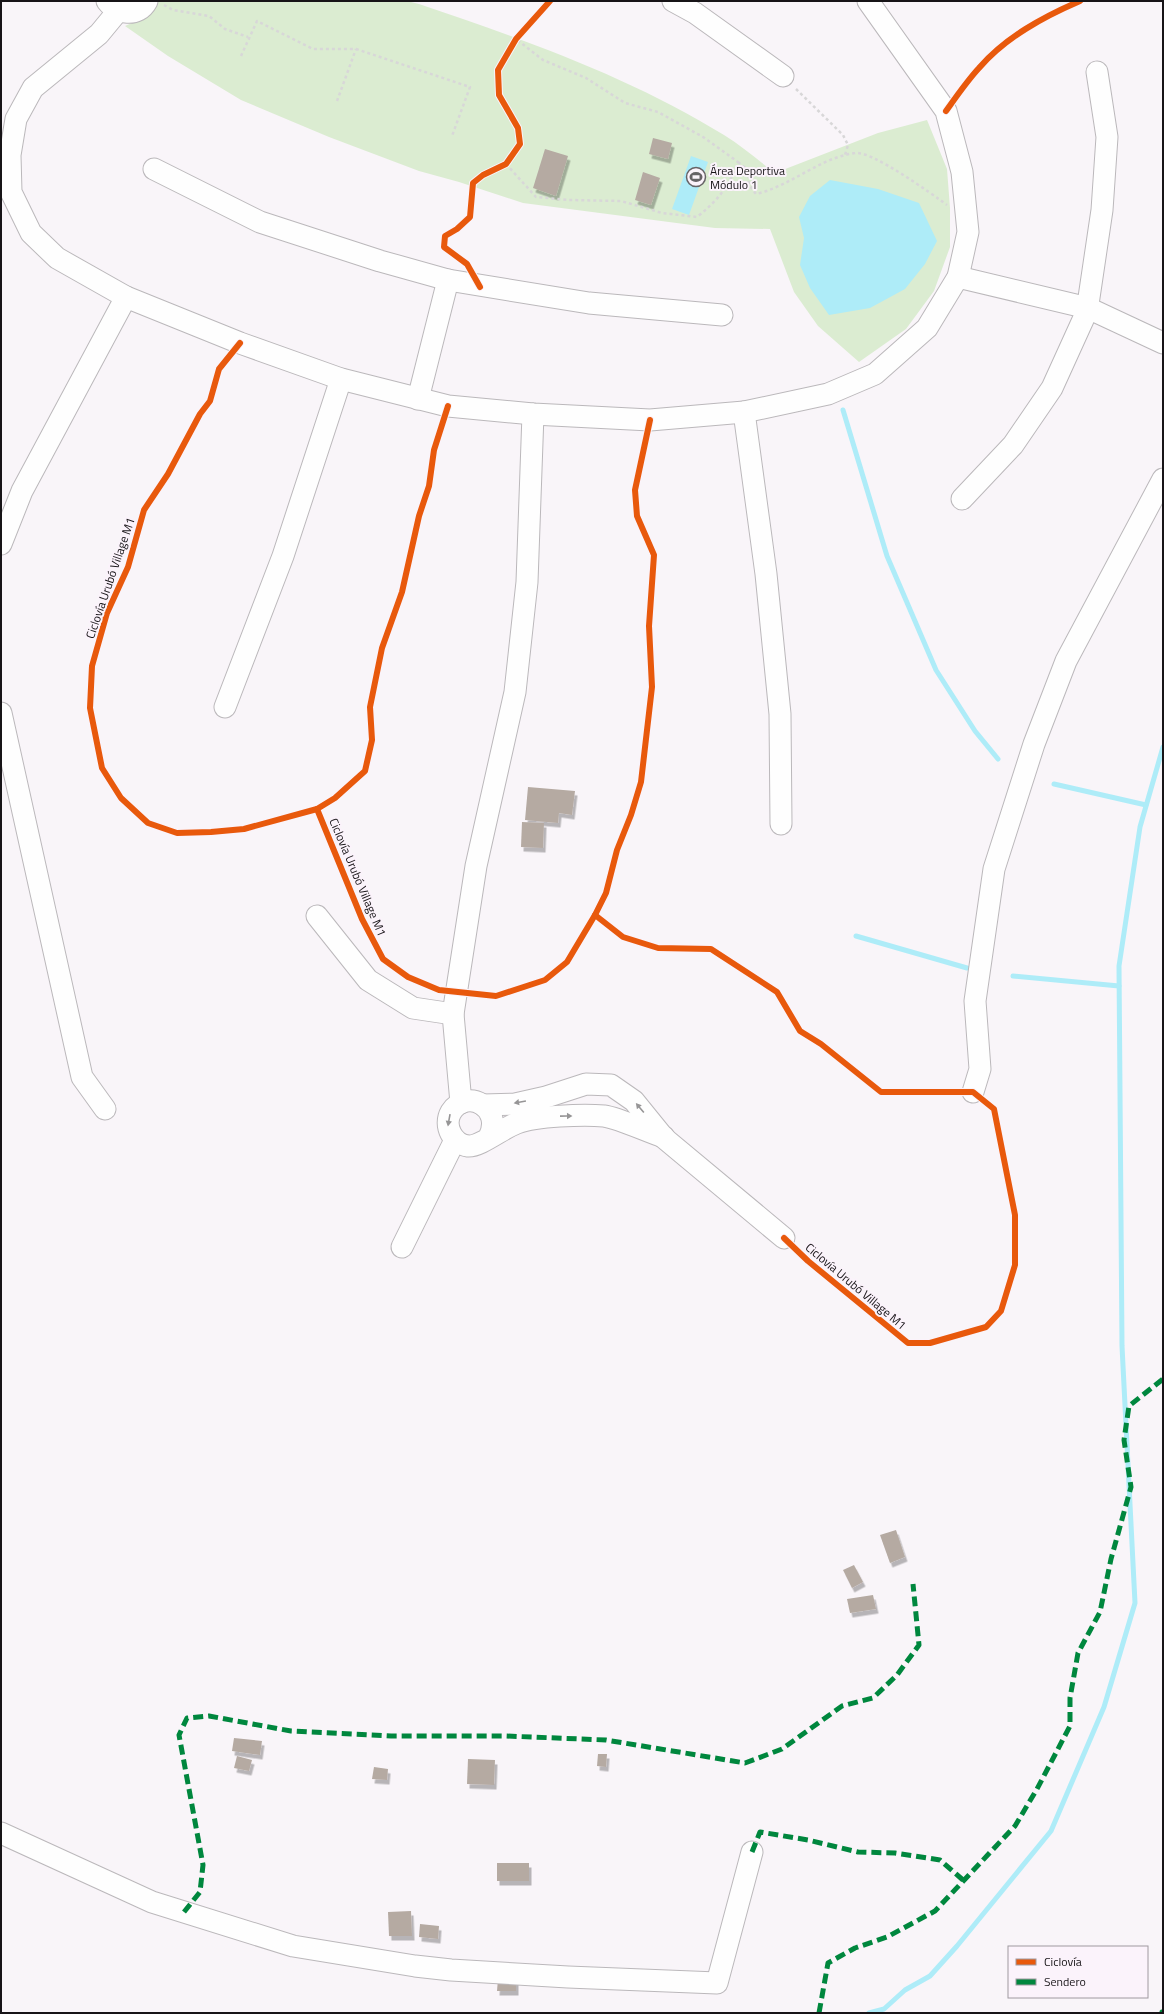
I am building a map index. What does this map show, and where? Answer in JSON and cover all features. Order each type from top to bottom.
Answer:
[{"type":"street","points":[[673,1],[695,13],[783,76]]},
{"type":"street","points":[[153,2],[133,12],[113,6],[99,34],[33,88],[16,119],[10,155],[11,192],[31,233],[57,258],[126,297],[240,343],[341,379],[448,406],[533,414],[650,420],[744,412],[828,394],[875,374],[927,328],[958,277],[968,232],[962,172],[946,111],[870,2]]},
{"type":"street","points":[[962,498],[1013,445],[1052,388],[1088,308],[1102,210],[1107,138],[1097,72]]},
{"type":"street","points":[[154,169],[260,222],[380,261],[448,280],[589,304],[722,315]]},
{"type":"street","points":[[958,277],[1088,308],[1163,343]]},
{"type":"street","points":[[418,399],[448,280]]},
{"type":"street","points":[[1,544],[22,491],[126,297]]},
{"type":"street","points":[[226,707],[283,556],[341,379]]},
{"type":"street","points":[[744,412],[766,574],[779,706],[781,824]]},
{"type":"street","points":[[461,1103],[453,1014],[476,866],[515,692],[527,582],[533,414]]},
{"type":"street","points":[[973,1092],[980,1068],[975,1001],[994,869],[1034,744],[1066,661],[1163,479]]},
{"type":"street","points":[[1,713],[82,1077],[105,1109]]},
{"type":"street","points":[[317,916],[368,980],[413,1008],[453,1014]]},
{"type":"street","points":[[664,1138],[605,1116],[555,1117],[518,1123],[489,1137],[484,1142],[469,1146],[455,1140],[448,1128],[448,1120],[455,1107],[468,1101],[483,1104],[515,1104],[546,1098],[586,1084],[611,1085],[634,1101],[664,1138],[784,1238]]},
{"type":"street","points":[[483,1104],[488,1109],[493,1123],[489,1137]]},
{"type":"street","points":[[402,1247],[455,1140]]},
{"type":"street","points":[[1,1833],[152,1902],[293,1946],[415,1966],[451,1970],[568,1977],[717,1983],[752,1852]]},
{"type":"path","points":[[153,2],[173,10],[209,16],[225,29],[248,36]]},
{"type":"path","points":[[241,56],[248,36],[257,21],[313,49],[356,49],[470,87],[452,136]]},
{"type":"path","points":[[512,45],[521,33]]},
{"type":"path","points":[[516,39],[543,60],[586,78],[625,103],[658,112],[703,137],[748,170],[749,185],[756,194],[770,191],[834,159],[856,152],[886,165],[923,187],[967,221]]},
{"type":"path","points":[[337,101],[356,49]]},
{"type":"path","points":[[783,76],[843,135],[848,145],[845,156]]},
{"type":"path","points":[[505,163],[536,197],[569,200],[621,201],[662,213],[697,217],[707,209],[731,182],[738,162]]},
{"type":"green space","name":"Área Deportiva Módulo 1","points":[[159,1],[407,1],[419,4],[497,31],[614,77],[688,114],[724,135],[775,173],[878,133],[927,120],[947,169],[950,208],[950,247],[934,291],[906,329],[859,362],[818,326],[794,292],[770,229],[715,228],[523,203],[459,182],[419,171],[329,137],[241,100],[168,56],[125,26],[150,15]]},
{"type":"water","points":[[691,156],[708,162],[689,215],[672,209]]},
{"type":"water","points":[[830,180],[878,189],[919,203],[937,241],[925,264],[905,289],[870,308],[829,315],[810,288],[800,265],[804,238],[799,217],[810,196]]},
{"type":"building","points":[[653,138],[672,143],[668,159],[649,154]]},
{"type":"building","points":[[545,149],[568,156],[556,196],[533,188]]},
{"type":"building","points":[[643,172],[660,178],[651,205],[635,200]]},
{"type":"building","points":[[528,787],[575,791],[572,815],[559,813],[558,823],[525,820]]},
{"type":"building","points":[[522,822],[544,823],[543,848],[521,847]]},
{"type":"building","points":[[896,1530],[905,1557],[890,1563],[880,1535]]},
{"type":"building","points":[[854,1565],[863,1582],[852,1588],[843,1570]]},
{"type":"building","points":[[873,1595],[876,1609],[850,1613],[847,1599]]},
{"type":"building","points":[[234,1738],[262,1741],[260,1755],[232,1751]]},
{"type":"building","points":[[598,1754],[607,1754],[606,1767],[597,1766]]},
{"type":"building","points":[[237,1756],[252,1760],[249,1771],[234,1768]]},
{"type":"building","points":[[468,1759],[495,1760],[494,1785],[467,1784]]},
{"type":"building","points":[[374,1767],[388,1769],[387,1780],[372,1779]]},
{"type":"building","points":[[497,1863],[529,1863],[529,1881],[497,1881]]},
{"type":"building","points":[[411,1911],[412,1936],[389,1936],[388,1912]]},
{"type":"building","points":[[420,1924],[439,1926],[438,1939],[419,1937]]},
{"type":"building","points":[[498,1979],[516,1979],[516,1991],[497,1991]]},
{"type":"waterway","points":[[843,410],[887,556],[936,670],[975,731],[998,759]]},
{"type":"waterway","points":[[869,2013],[884,2009],[905,1990],[930,1976],[957,1946],[1051,1831],[1104,1707],[1135,1603],[1122,1346],[1119,966],[1140,827],[1163,747]]},
{"type":"waterway","points":[[1054,784],[1146,805]]},
{"type":"waterway","points":[[856,936],[967,968]]},
{"type":"waterway","points":[[1013,976],[1119,986]]},
{"type":"marked path","points":[[819,2013],[828,1963],[855,1948],[887,1937],[935,1911],[1015,1826],[1037,1789],[1070,1726],[1070,1698],[1078,1653],[1100,1612],[1111,1559],[1131,1487],[1124,1440],[1129,1406],[1163,1379]]},
{"type":"marked path","points":[[184,1912],[200,1892],[203,1865],[179,1735],[187,1718],[209,1716],[291,1731],[391,1736],[506,1736],[606,1740],[745,1763],[782,1749],[842,1706],[873,1698],[897,1675],[919,1645],[913,1584]]},
{"type":"marked path","points":[[752,1852],[760,1832],[808,1840],[858,1852],[895,1853],[940,1860],[963,1880]]},
{"type":"cycle path","points":[[480,287],[467,264],[444,247],[445,236],[457,229],[470,217],[473,183],[483,175],[506,164],[520,144],[518,128],[499,95],[498,70],[516,39],[550,1]]},
{"type":"cycle path","points":[[946,111],[975,73],[990,57],[1013,37],[1052,14],[1080,1]]},
{"type":"cycle path","name":"Ciclovía Urubó Village M1","points":[[240,343],[219,369],[210,401],[200,414],[168,474],[144,510],[128,567],[107,613],[92,666],[90,708],[102,768],[121,798],[148,823],[177,833],[244,829],[317,809],[362,919],[383,959],[408,977],[439,990],[496,996],[545,980],[567,962],[595,915],[623,937],[658,948],[711,949],[777,992],[800,1031],[821,1044],[881,1092],[973,1092],[994,1109],[1015,1215],[1015,1265],[1001,1311],[986,1327],[930,1343],[908,1343],[808,1261],[784,1238]]},
{"type":"cycle path","points":[[317,809],[335,798],[365,771],[372,740],[370,707],[382,648],[402,592],[419,516],[429,486],[434,450],[448,406]]},
{"type":"cycle path","points":[[595,915],[606,893],[617,850],[631,815],[641,782],[652,687],[649,626],[654,555],[637,516],[635,490],[650,420]]},
{"type":"place","name":"Área Deportiva Módulo 1","points":[[696,177]]}]
